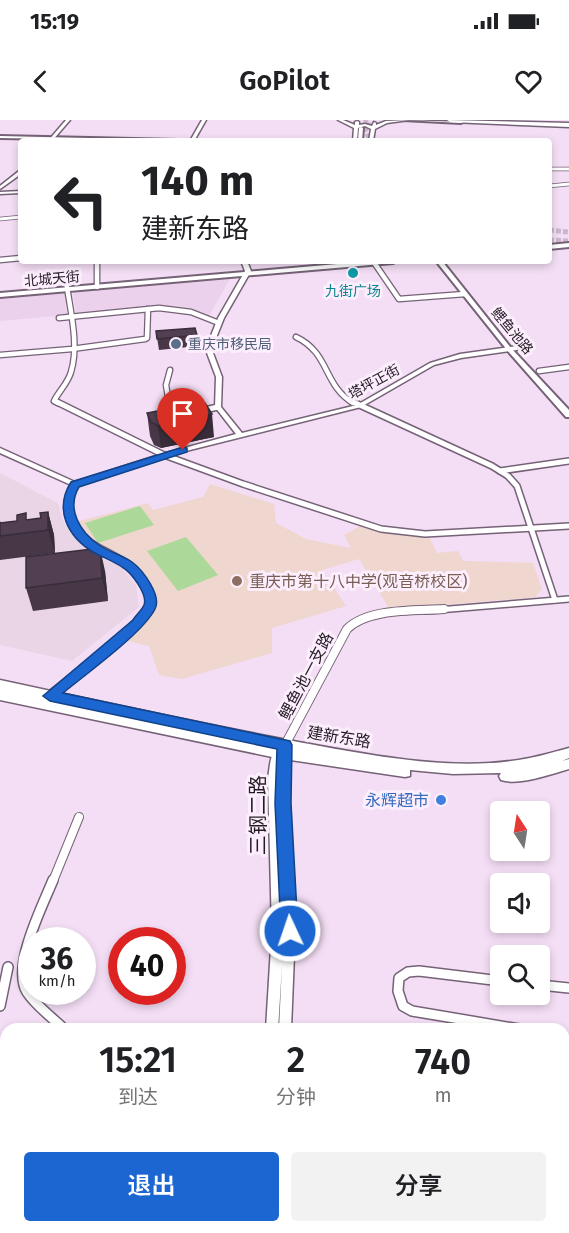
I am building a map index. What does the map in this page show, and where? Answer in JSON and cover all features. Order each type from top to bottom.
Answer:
[{"type":"main road","points":[[406,120],[545,123]]},
{"type":"main road","points":[[450,120],[569,124]]},
{"type":"main road","points":[[521,120],[545,123]]},
{"type":"main road","points":[[355,138],[362,128]]},
{"type":"main road","points":[[360,138],[362,128]]},
{"type":"main road","points":[[362,128],[364,138]]},
{"type":"main road","points":[[0,138],[18,139]]},
{"type":"main road","points":[[552,245],[569,243]]},
{"type":"main road","name":"北城天街","points":[[247,272],[327,264]]},
{"type":"main road","name":"北城天街","points":[[0,294],[348,264]]},
{"type":"main road","name":"鲤鱼池路","points":[[441,264],[569,415]]},
{"type":"main road","name":"鲤鱼池路","points":[[449,264],[513,348],[539,371],[569,404]]},
{"type":"main road","name":"建新东路","points":[[0,685],[46,699],[283,750],[435,776],[465,778],[535,773],[569,764]]},
{"type":"main road","name":"建新东路","points":[[0,695],[46,699]]},
{"type":"main road","name":"建新东路","points":[[283,750],[464,770],[510,768],[550,760],[569,753]]},
{"type":"street","points":[[53,138],[68,120]]},
{"type":"street","points":[[194,138],[204,120]]},
{"type":"street","points":[[340,120],[362,128],[406,120]]},
{"type":"street","points":[[357,120],[369,138]]},
{"type":"street","points":[[362,128],[375,120]]},
{"type":"street","points":[[552,169],[569,169]]},
{"type":"street","points":[[0,191],[18,175]]},
{"type":"street","points":[[552,186],[569,184]]},
{"type":"street","points":[[0,191],[18,191]]},
{"type":"street","points":[[0,219],[18,217]]},
{"type":"street","points":[[0,260],[18,258]]},
{"type":"street","points":[[96,285],[97,264]]},
{"type":"street","points":[[240,435],[218,407],[219,377],[210,353],[219,323],[247,272],[245,264]]},
{"type":"street","points":[[374,264],[399,299],[465,294]]},
{"type":"street","points":[[67,288],[71,316],[71,372],[57,392],[54,401],[164,455],[243,484],[388,530],[425,534],[569,526]]},
{"type":"street","points":[[59,318],[148,309],[179,309],[219,323]]},
{"type":"street","points":[[0,355],[72,349],[147,338],[148,309]]},
{"type":"street","points":[[296,337],[313,345],[338,390],[359,406],[500,471],[517,486],[555,600]]},
{"type":"street","name":"塔坪正街","points":[[75,484],[164,455],[359,406],[432,364],[460,356],[513,348]]},
{"type":"street","points":[[539,371],[569,368]]},
{"type":"street","points":[[170,370],[166,385],[171,416],[174,417]]},
{"type":"street","points":[[196,412],[218,407]]},
{"type":"street","points":[[0,450],[75,484],[68,502],[68,512],[76,533],[95,548],[129,565],[149,592],[151,599],[150,607],[137,623],[46,699]]},
{"type":"street","points":[[500,471],[569,461]]},
{"type":"street","name":"鲤鱼池一支路","points":[[283,750],[347,629],[355,621],[372,615],[569,599]]},
{"type":"street","name":"三钢二路","points":[[272,1023],[278,931],[273,778],[283,750]]},
{"type":"street","name":"三钢二路","points":[[283,750],[283,803],[290,931],[285,1023]]},
{"type":"street","points":[[58,1023],[26,991],[25,948],[79,817]]},
{"type":"street","points":[[0,1006],[8,967]]},
{"type":"street","points":[[490,980],[419,971],[408,972],[399,978],[398,991],[403,1006],[412,1011],[491,1023]]},
{"type":"street","points":[[550,986],[569,988]]},
{"type":"shaded area","points":[[230,279],[209,316],[168,306],[76,314],[73,294],[76,292]]},
{"type":"shaded area","points":[[65,293],[67,315],[0,321],[0,299]]},
{"type":"shaded area","points":[[0,473],[58,503],[62,519],[72,536],[97,557],[119,565],[136,585],[139,607],[72,661],[0,645]]},
{"type":"shaded area","name":"重庆市第十八中学(观音桥校区)","points":[[210,484],[274,504],[276,523],[306,539],[351,548],[344,535],[360,526],[394,534],[429,537],[437,553],[458,551],[463,561],[533,563],[542,589],[535,597],[390,610],[359,559],[322,570],[346,606],[272,628],[272,653],[182,679],[159,675],[149,646],[123,640],[149,616],[154,607],[153,591],[131,564],[98,546],[81,531],[76,522],[148,503],[153,510],[203,497]]},
{"type":"green space","points":[[140,506],[154,525],[98,543],[85,523]]},
{"type":"green space","points":[[186,537],[218,575],[178,591],[147,551]]},
{"type":"building","points":[[195,328],[197,335],[157,339],[156,331]]},
{"type":"building","points":[[205,403],[212,414],[158,426],[151,422],[147,413]]},
{"type":"building","points":[[48,512],[48,530],[0,536],[0,523],[17,521],[17,515],[26,513],[26,520],[41,518],[40,513]]},
{"type":"building","points":[[100,548],[102,578],[26,588],[26,557]]},
{"type":"tunnel","points":[[366,120],[365,128],[369,138]]},
{"type":"tunnel","points":[[367,128],[369,120]]},
{"type":"tunnel","points":[[552,230],[569,232]]},
{"type":"tunnel","points":[[552,240],[569,241]]},
{"type":"place","name":"九街广场","points":[[353,273]]},
{"type":"place","name":"重庆市移民局","points":[[176,344]]},
{"type":"place","name":"重庆市第十八中学(观音桥校区)","points":[[237,581]]},
{"type":"place","name":"永辉超市","points":[[441,800]]},
{"type":"route","points":[[183,450],[75,484],[68,502],[68,512],[76,533],[95,548],[129,565],[149,592],[151,599],[150,607],[137,623],[50,696],[285,745],[283,803],[290,931]]}]
